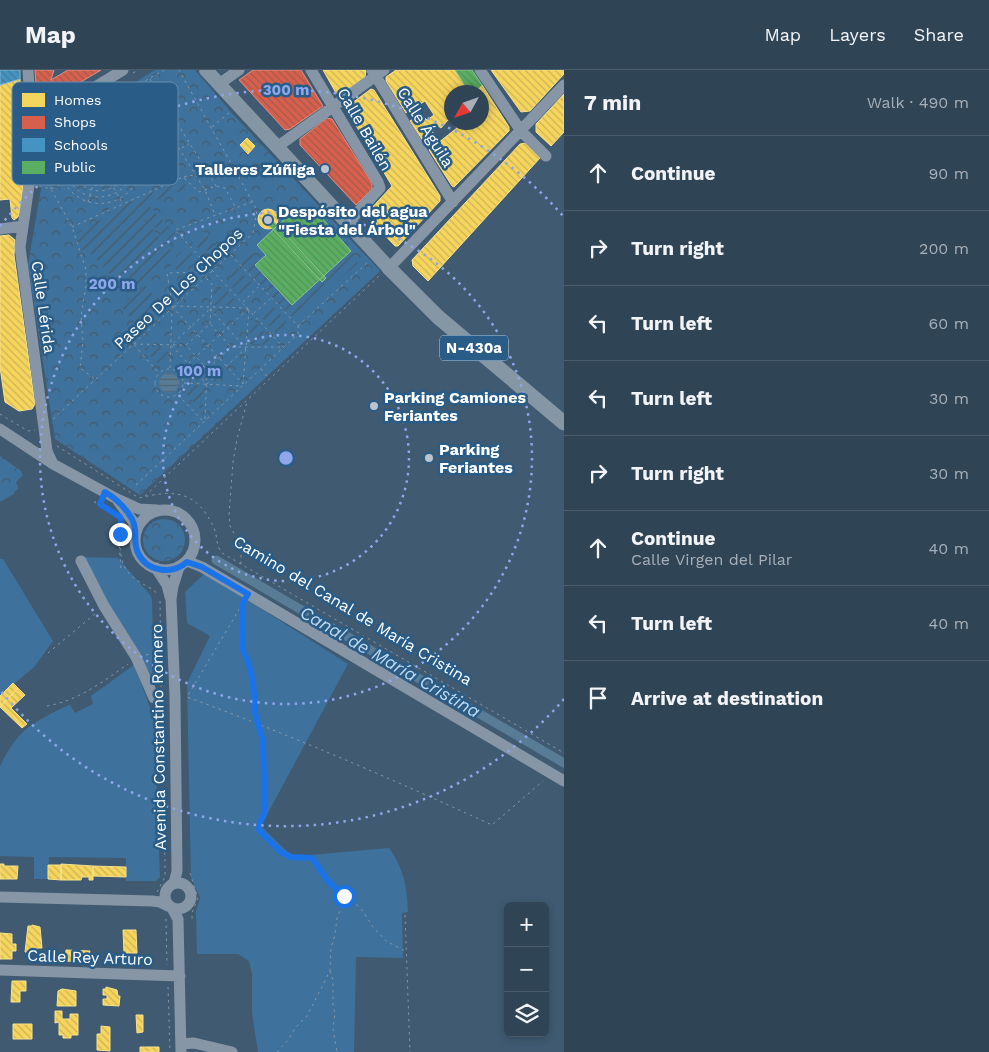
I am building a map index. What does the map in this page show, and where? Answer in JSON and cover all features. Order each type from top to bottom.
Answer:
[{"type":"highway","name":"N-430a","points":[[386,270],[438,317],[564,423]]},
{"type":"main road","points":[[206,70],[347,224],[386,270]]},
{"type":"street","points":[[219,84],[239,70]]},
{"type":"street","name":"Calle Bailén","points":[[311,70],[380,188],[347,224]]},
{"type":"street","points":[[480,70],[520,131],[546,156]]},
{"type":"street","points":[[277,147],[377,72]]},
{"type":"street","name":"Calle Águila","points":[[377,72],[453,202]]},
{"type":"street","points":[[110,82],[126,73]]},
{"type":"street","points":[[386,270],[564,85]]},
{"type":"street","name":"Calle Lérida","points":[[29,185],[20,247],[21,264],[48,425],[47,452],[53,464]]},
{"type":"street","points":[[0,229],[23,226]]},
{"type":"street","points":[[22,444],[38,445],[43,441],[48,425]]},
{"type":"street","points":[[2,429],[53,464],[117,500],[139,509],[169,510],[186,518],[192,526],[195,535],[195,545],[192,554],[183,564],[168,570],[156,568],[143,561],[135,544],[137,530],[147,516],[160,510]]},
{"type":"street","points":[[117,500],[137,530]]},
{"type":"street","points":[[80,561],[104,606],[136,658],[157,702]]},
{"type":"street","points":[[183,564],[202,567],[245,599],[564,781]]},
{"type":"street","name":"Avenida Constantino Romero","points":[[175,907],[187,905],[191,897],[189,888],[178,880],[175,697],[171,599],[173,586],[183,564]]},
{"type":"street","name":"Avenida Constantino Romero","points":[[156,568],[167,585],[171,599]]},
{"type":"street","points":[[157,898],[167,887],[178,880]]},
{"type":"street","points":[[0,897],[157,898],[165,900],[175,907],[178,920],[181,1048],[194,1043],[232,1052]]},
{"type":"street","name":"Calle Rey Arturo","points":[[0,970],[180,976]]},
{"type":"path","points":[[126,73],[138,70]]},
{"type":"path","points":[[144,82],[164,70]]},
{"type":"path","name":"Paseo De Los Chopos","points":[[48,425],[253,233],[257,210],[253,201],[179,70]]},
{"type":"path","points":[[212,127],[238,105]]},
{"type":"path","points":[[178,124],[216,186]]},
{"type":"path","points":[[180,149],[190,144]]},
{"type":"path","points":[[178,146],[205,190],[215,215]]},
{"type":"path","points":[[178,180],[234,167]]},
{"type":"path","points":[[184,178],[199,192],[216,186],[226,188],[236,208]]},
{"type":"path","points":[[51,185],[51,189],[72,228],[86,270],[86,286],[81,316],[83,342],[80,368],[96,379]]},
{"type":"path","points":[[34,186],[51,189],[58,185]]},
{"type":"path","points":[[66,185],[75,197],[99,204],[110,203],[120,199],[135,185]]},
{"type":"path","points":[[74,185],[80,192],[101,198],[117,193],[126,185]]},
{"type":"path","points":[[83,185],[92,190],[101,191],[114,187],[123,204]]},
{"type":"path","points":[[88,202],[94,185]]},
{"type":"path","points":[[72,228],[165,185]]},
{"type":"path","points":[[253,201],[175,230],[284,347]]},
{"type":"path","points":[[136,485],[298,334],[298,326],[230,255]]},
{"type":"path","points":[[298,326],[370,260]]},
{"type":"path","points":[[52,442],[58,448],[139,498],[144,497],[386,270]]},
{"type":"path","points":[[170,368],[173,307],[167,273],[200,272],[212,284],[210,324],[231,347],[284,347]]},
{"type":"path","points":[[243,302],[260,286]]},
{"type":"path","points":[[254,314],[271,298]]},
{"type":"path","points":[[173,307],[249,308]]},
{"type":"path","points":[[173,307],[243,385]]},
{"type":"path","points":[[171,345],[210,308]]},
{"type":"path","points":[[210,308],[246,348]]},
{"type":"path","points":[[180,372],[249,308]]},
{"type":"path","points":[[243,385],[249,308]]},
{"type":"path","points":[[133,344],[186,345],[210,324]]},
{"type":"path","points":[[133,344],[159,372]]},
{"type":"path","points":[[171,345],[206,384]]},
{"type":"path","points":[[186,345],[207,369]]},
{"type":"path","points":[[204,421],[207,369],[231,347]]},
{"type":"path","points":[[206,384],[246,348]]},
{"type":"path","points":[[170,368],[180,372],[184,383],[178,395],[168,397],[159,393],[155,385],[156,376],[159,372],[170,368]]},
{"type":"path","points":[[260,369],[270,379]]},
{"type":"path","points":[[184,383],[243,385]]},
{"type":"path","points":[[178,395],[204,421]]},
{"type":"path","points":[[241,564],[241,548],[230,526],[229,515],[233,462],[248,401]]},
{"type":"path","points":[[0,414],[28,431],[48,425]]},
{"type":"path","points":[[100,504],[110,479]]},
{"type":"path","name":"Camino del Canal de María Cristina","points":[[144,497],[169,492],[180,494],[200,506],[215,530],[217,545],[222,553],[564,753]]},
{"type":"path","points":[[121,570],[118,527],[120,520],[95,503],[95,501],[116,514],[121,520],[119,527],[122,565],[136,580],[155,590],[160,598],[161,687]]},
{"type":"path","points":[[245,599],[243,650],[253,682],[255,713],[263,741],[265,812],[259,830],[281,852],[291,857],[312,858],[328,881],[362,910],[373,927],[386,941],[405,951]]},
{"type":"path","points":[[245,599],[187,697],[258,723],[404,784],[492,825],[552,774]]},
{"type":"path","points":[[48,653],[104,606]]},
{"type":"path","points":[[47,706],[64,703],[94,687],[136,658]]},
{"type":"path","points":[[157,702],[165,877],[158,887],[156,907],[163,913],[166,919],[170,1052]]},
{"type":"path","points":[[190,873],[198,898],[192,913],[192,921]]},
{"type":"path","points":[[337,1052],[333,1029],[335,1013],[333,1006],[333,980],[330,970],[331,948],[344,896]]},
{"type":"path","points":[[405,915],[410,1052]]},
{"type":"path","points":[[277,1052],[306,1016],[330,970]]},
{"type":"green space","points":[[155,70],[195,70],[230,111],[380,271],[140,495],[55,439],[28,265],[42,185],[178,185],[178,82],[136,82]]},
{"type":"green space","points":[[183,180],[188,188],[147,204],[175,233],[168,240],[137,212],[173,252],[128,294],[86,248],[80,252],[72,237],[131,201],[171,185],[178,185],[178,182]]},
{"type":"green space","points":[[203,231],[219,249],[201,251],[192,242]]},
{"type":"green space","points":[[186,248],[195,256],[191,263],[191,269],[169,269],[177,255]]},
{"type":"green space","points":[[249,251],[259,261],[255,265],[319,279],[324,284],[328,280],[324,275],[351,251],[358,259],[357,264],[295,317],[290,316],[241,264],[240,261]]},
{"type":"green space","points":[[235,265],[255,286],[242,298],[229,283],[233,271],[232,266]]},
{"type":"green space","points":[[145,285],[161,304],[138,326],[121,307]]},
{"type":"green space","points":[[224,287],[239,305],[213,305],[214,289]]},
{"type":"green space","points":[[271,304],[291,327],[279,338],[259,315]]},
{"type":"green space","points":[[251,317],[274,342],[272,345],[249,344]]},
{"type":"green space","points":[[147,347],[168,347],[168,363],[160,366],[144,349]]},
{"type":"green space","points":[[188,384],[203,385],[203,409],[201,410],[184,391]]},
{"type":"green space","points":[[0,456],[20,470],[23,475],[16,482],[18,488],[14,494],[0,502]]},
{"type":"green space","points":[[168,519],[176,522],[182,528],[185,540],[182,552],[176,558],[160,561],[152,558],[146,552],[143,536],[146,528],[152,522]]},
{"type":"green space","points":[[84,557],[118,558],[151,596],[154,682],[112,611]]},
{"type":"green space","points":[[0,559],[3,559],[53,641],[34,667],[0,696]]},
{"type":"green space","points":[[205,573],[348,664],[261,826],[291,855],[389,848],[398,863],[406,886],[408,912],[402,913],[403,958],[356,957],[354,1052],[258,1052],[252,1013],[252,974],[249,961],[238,954],[197,954],[196,911],[200,898],[191,877],[187,683],[210,636],[187,623],[185,592]]},
{"type":"green space","points":[[134,665],[151,710],[154,725],[160,877],[156,881],[126,881],[126,858],[49,857],[48,879],[34,879],[34,857],[0,856],[0,766],[13,744],[31,725],[70,705],[75,713],[93,704],[91,696]]},
{"type":"shaded area","points":[[169,373],[176,376],[179,383],[176,390],[169,393],[162,390],[159,383],[162,376]]},
{"type":"building: Homes","points":[[323,70],[366,71],[365,77],[342,94],[336,93]]},
{"type":"building: Homes","points":[[396,70],[455,70],[465,85],[444,85],[444,125],[441,128],[438,126],[432,131],[434,134],[425,144],[410,121],[418,116],[422,116],[427,120],[434,115],[425,101],[406,113],[386,81],[386,77]]},
{"type":"building: Homes","points":[[491,70],[564,70],[564,74],[530,111],[521,112]]},
{"type":"building: Homes","points":[[20,79],[20,82],[12,82],[12,185],[23,185],[20,211],[18,217],[14,220],[12,218],[10,199],[0,200],[0,85]]},
{"type":"building: Homes","points":[[371,89],[374,90],[440,196],[440,201],[398,246],[395,246],[367,216],[367,213],[392,186],[348,112],[348,106]]},
{"type":"building: Homes","points":[[564,94],[564,132],[551,146],[536,132],[536,124]]},
{"type":"building: Homes","points":[[489,96],[509,127],[509,131],[454,187],[429,150],[454,130],[489,130]]},
{"type":"building: Homes","points":[[247,138],[255,146],[248,154],[240,145]]},
{"type":"building: Homes","points":[[526,143],[540,158],[428,281],[413,266],[412,260],[520,144]]},
{"type":"building: Homes","name":"Despósito del agua \"Fiesta del Árbol\"","points":[[268,209],[275,212],[278,219],[275,226],[268,229],[261,226],[258,219],[261,212]]},
{"type":"building: Homes","points":[[9,235],[15,240],[14,255],[35,404],[32,409],[19,411],[5,402],[0,367],[0,236]]},
{"type":"building: Homes","points":[[13,683],[18,688],[0,707],[0,696]]},
{"type":"building: Homes","points":[[18,688],[25,695],[11,708],[27,724],[22,728],[0,707]]},
{"type":"building: Homes","points":[[0,864],[4,864],[4,866],[18,866],[17,879],[0,879]]},
{"type":"building: Homes","points":[[61,864],[93,866],[93,880],[89,880],[89,877],[82,877],[81,880],[61,880]]},
{"type":"building: Homes","points":[[48,865],[61,865],[61,880],[48,879]]},
{"type":"building: Homes","points":[[93,866],[126,867],[126,877],[93,876]]},
{"type":"building: Homes","points":[[28,926],[40,927],[42,948],[32,950],[32,952],[25,952]]},
{"type":"building: Homes","points":[[123,930],[136,930],[137,953],[124,953]]},
{"type":"building: Homes","points":[[0,933],[12,934],[12,944],[16,944],[16,951],[12,951],[12,959],[0,959]]},
{"type":"building: Homes","points":[[66,950],[90,951],[89,956],[85,956],[85,962],[65,961]]},
{"type":"building: Homes","points":[[12,981],[26,981],[26,991],[20,991],[20,1002],[11,1002]]},
{"type":"building: Homes","points":[[106,987],[117,990],[118,996],[120,996],[119,1006],[103,1005],[103,999],[107,999],[107,995],[103,995],[103,989],[106,989]]},
{"type":"building: Homes","points":[[62,989],[76,991],[76,1006],[57,1006],[58,991]]},
{"type":"building: Homes","points":[[55,1011],[62,1011],[62,1019],[70,1019],[70,1014],[78,1014],[78,1035],[71,1035],[71,1038],[63,1038],[63,1035],[59,1035],[59,1022],[55,1023]]},
{"type":"building: Homes","points":[[136,1015],[143,1015],[143,1032],[137,1033]]},
{"type":"building: Homes","points":[[13,1024],[32,1024],[32,1039],[13,1039]]},
{"type":"building: Homes","points":[[101,1026],[110,1027],[110,1051],[97,1050],[97,1034],[101,1034]]},
{"type":"building: Homes","points":[[140,1047],[159,1047],[159,1052],[140,1052]]},
{"type":"building: Shops","points":[[35,70],[54,70],[51,80],[68,70],[101,70],[81,82],[36,82]]},
{"type":"building: Shops","points":[[253,70],[301,70],[323,106],[290,129],[285,130],[239,80]]},
{"type":"building: Shops","points":[[327,118],[332,119],[372,183],[372,189],[356,205],[300,145],[300,139]]},
{"type":"building: Schools","points":[[0,70],[20,70],[20,79],[0,85]]},
{"type":"building: Public","points":[[455,70],[472,70],[482,85],[465,85]]},
{"type":"building: Public","points":[[314,209],[351,251],[292,305],[255,265],[266,255],[257,245],[294,210],[303,220]]},
{"type":"building: Public","points":[[273,221],[326,278],[322,282],[268,224]]},
{"type":"waterway","name":"Canal de María Cristina","points":[[216,560],[564,763]]},
{"type":"place","name":"Talleres Zúñiga","points":[[325,169]]},
{"type":"place","name":"Despósito del agua \"Fiesta del Árbol\"","points":[[268,220]]},
{"type":"place","name":"Parking Camiones Feriantes","points":[[374,406]]},
{"type":"place","name":"Parking Feriantes","points":[[429,458]]},
{"type":"route","points":[[120,534],[120,517],[100,504],[105,492],[117,500],[132,520],[137,530],[135,544],[143,561],[159,570],[176,568],[187,562],[202,567],[248,594],[242,604],[244,623],[243,650],[253,682],[255,713],[263,741],[265,812],[259,830],[281,852],[291,857],[312,858],[328,881],[344,896]]}]
